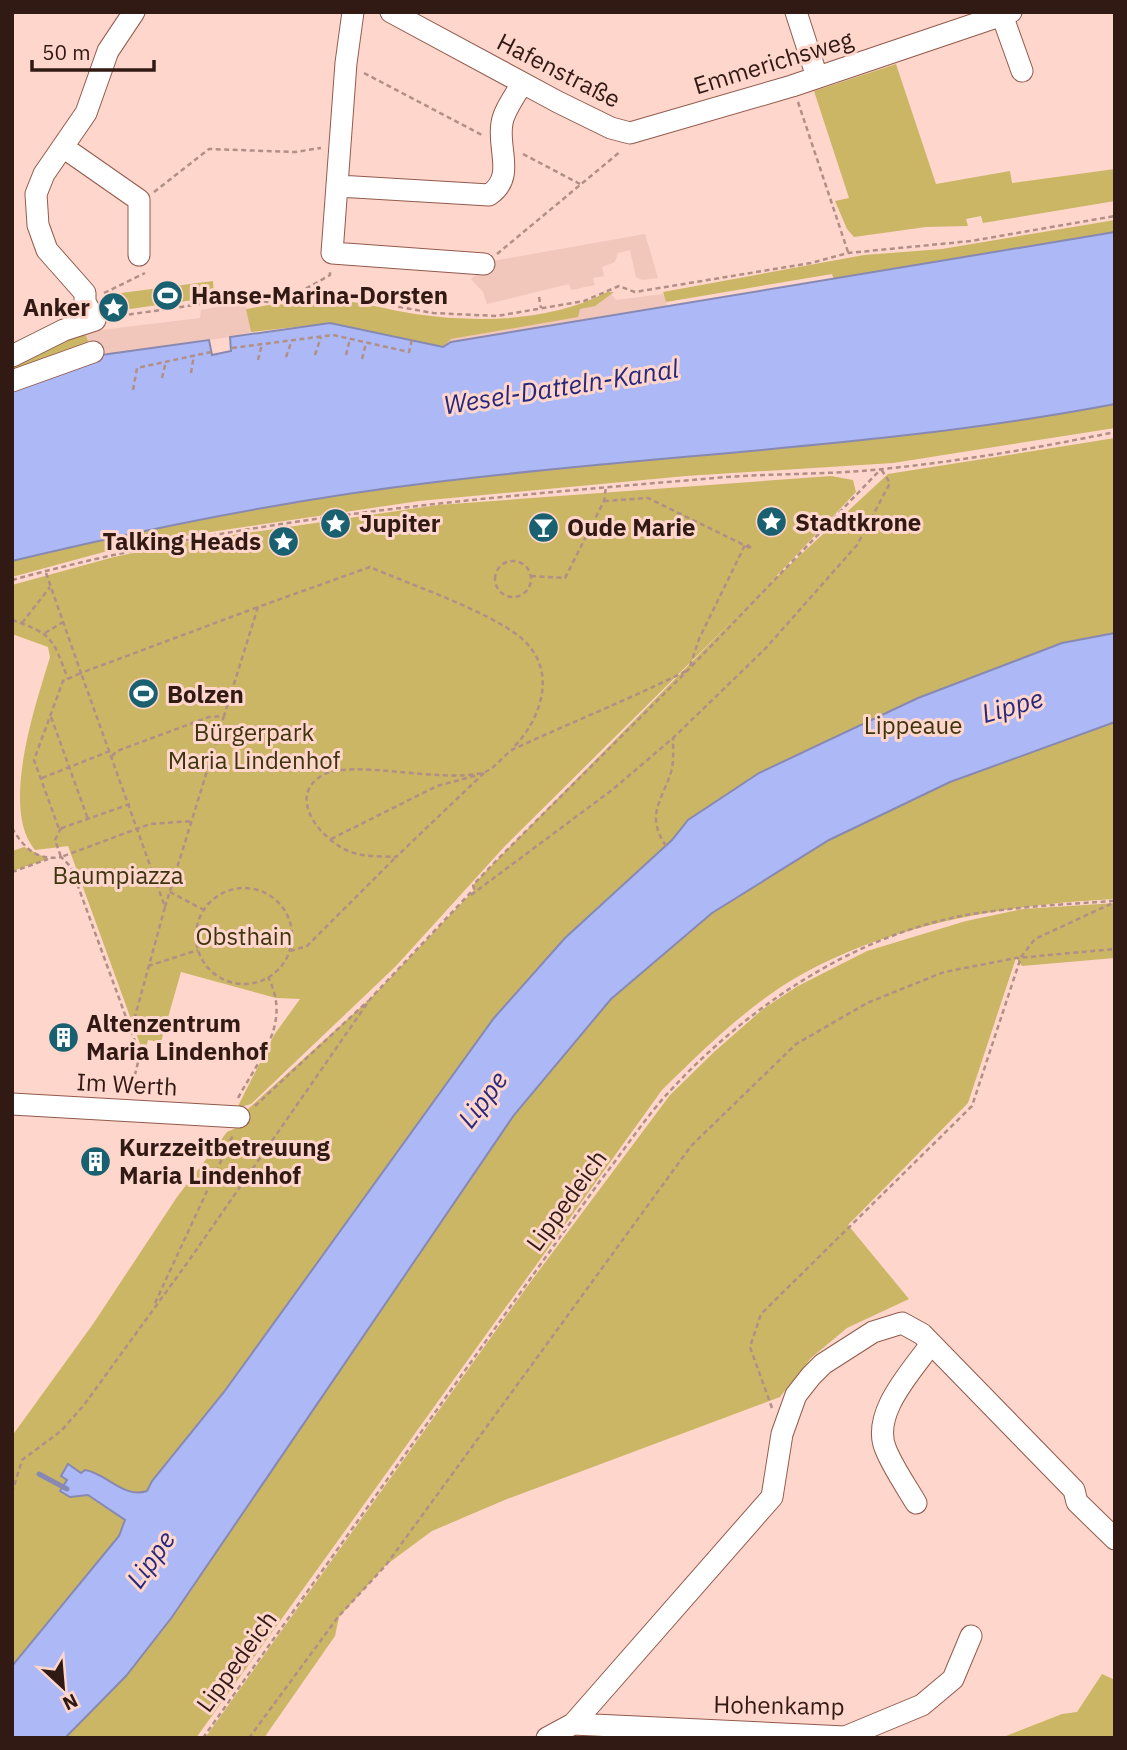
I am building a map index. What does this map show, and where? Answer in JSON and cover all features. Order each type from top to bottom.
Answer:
[{"type":"street","points":[[12,356],[64,330],[90,311],[85,293],[47,250],[38,225],[36,194],[44,174],[86,113],[108,51],[135,12]]},
{"type":"street","points":[[354,12],[346,63],[332,253],[484,264]]},
{"type":"street","points":[[796,12],[817,77]]},
{"type":"street","name":"Hafenstraße","points":[[401,14],[517,92],[630,133]]},
{"type":"street","points":[[1007,14],[1022,71]]},
{"type":"street","name":"Emmerichsweg","points":[[630,133],[792,86],[1007,14]]},
{"type":"street","name":"Hafenstraße","points":[[338,186],[489,195],[498,188],[503,179],[502,123],[517,92]]},
{"type":"street","points":[[63,147],[139,200],[139,255]]},
{"type":"street","points":[[12,381],[93,352]]},
{"type":"street","name":"Im Werth","points":[[12,1104],[234,1117]]},
{"type":"street","points":[[547,1738],[573,1724],[772,1497],[782,1434],[796,1395],[822,1364],[873,1332],[902,1323],[922,1334],[1074,1490],[1077,1502],[1115,1539]]},
{"type":"street","points":[[916,1503],[885,1449],[884,1425],[889,1405],[931,1344]]},
{"type":"street","name":"Hohenkamp","points":[[573,1724],[845,1737],[922,1704],[953,1679],[971,1636]]},
{"type":"path","points":[[346,63],[580,184]]},
{"type":"path","points":[[792,86],[848,253]]},
{"type":"path","points":[[484,264],[624,149],[630,133]]},
{"type":"path","points":[[139,200],[167,184],[209,149],[295,152],[341,145]]},
{"type":"path","points":[[90,311],[129,312],[243,298],[268,302],[289,298],[349,298],[473,316],[496,316],[584,301],[619,286],[635,292],[811,264],[848,253],[971,241],[1115,216]]},
{"type":"path","points":[[289,298],[330,275],[332,253]]},
{"type":"path","points":[[90,311],[145,274],[145,259],[139,255]]},
{"type":"path","points":[[539,297],[541,308]]},
{"type":"path","points":[[232,348],[333,335],[409,352],[412,339]]},
{"type":"path","points":[[315,355],[321,337]]},
{"type":"path","points":[[346,355],[350,339]]},
{"type":"path","points":[[286,357],[292,340]]},
{"type":"path","points":[[362,359],[366,342]]},
{"type":"path","points":[[258,360],[262,344]]},
{"type":"path","points":[[133,390],[137,368],[211,352]]},
{"type":"path","points":[[191,373],[194,355]]},
{"type":"path","points":[[162,378],[166,362]]},
{"type":"path","points":[[12,580],[186,538],[430,503],[606,487],[881,469],[1023,450],[1115,432]]},
{"type":"path","points":[[234,1117],[371,998],[464,900],[496,861],[689,669],[881,469]]},
{"type":"path","points":[[464,900],[612,790],[673,738],[765,649],[857,545],[890,483],[881,469]]},
{"type":"path","points":[[531,576],[525,592],[509,597],[501,593],[495,578],[498,569],[512,561],[521,563],[531,576],[565,578],[604,501],[606,487]]},
{"type":"path","points":[[511,751],[689,669],[699,639],[745,544],[648,498],[604,501]]},
{"type":"path","points":[[61,828],[34,760],[63,681],[370,568],[503,625],[522,639],[536,658],[542,685],[542,704],[536,721],[511,751],[484,772],[307,946],[289,951]]},
{"type":"path","points":[[46,571],[165,908]]},
{"type":"path","points":[[22,624],[51,586]]},
{"type":"path","points":[[131,1031],[165,908],[258,607]]},
{"type":"path","points":[[12,620],[45,633],[54,642],[68,679]]},
{"type":"path","points":[[45,633],[63,622]]},
{"type":"path","points":[[112,756],[117,751],[209,717],[224,716]]},
{"type":"path","points":[[51,717],[88,819]]},
{"type":"path","points":[[666,846],[660,837],[655,807],[671,771],[673,738]]},
{"type":"path","points":[[40,779],[110,751]]},
{"type":"path","points":[[396,857],[353,853],[329,840],[307,812],[309,790],[321,775],[335,770],[440,776],[484,772]]},
{"type":"path","points":[[329,840],[437,786],[484,772]]},
{"type":"path","points":[[127,1110],[140,1054],[71,867],[61,857],[55,839],[61,828],[130,804]]},
{"type":"path","points":[[12,872],[61,857],[138,827],[181,820],[192,821]]},
{"type":"path","points":[[12,828],[23,847],[48,859]]},
{"type":"path","points":[[248,888],[267,894],[288,918],[291,929],[289,951],[277,970],[268,977],[247,983],[225,980],[208,968],[198,950],[196,929],[204,909],[228,891],[248,888]]},
{"type":"path","points":[[170,892],[204,909]]},
{"type":"path","points":[[782,1434],[750,1347],[761,1314],[972,1106],[1021,957],[1035,939],[1115,901]]},
{"type":"path","name":"Lippedeich","points":[[203,1738],[600,1181],[667,1093],[712,1049],[762,1007],[797,984],[866,948],[911,931],[964,916],[1115,901]]},
{"type":"path","points":[[249,1738],[338,1617],[386,1565],[691,1146],[796,1044],[867,1003],[944,972],[1021,957],[1115,949]]},
{"type":"path","points":[[148,966],[198,950]]},
{"type":"path","points":[[153,1306],[273,1033],[279,1014],[277,993],[268,977]]},
{"type":"path","points":[[143,986],[149,987]]},
{"type":"path","points":[[12,1493],[22,1460],[61,1431],[84,1405],[153,1306],[190,1259],[371,998]]},
{"type":"shaded area","points":[[645,234],[658,278],[642,280],[636,277],[630,250],[618,253],[615,262],[602,267],[604,276],[593,278],[595,285],[571,290],[569,284],[487,304],[483,292],[471,279],[493,261]]},
{"type":"shaded area","points":[[611,294],[616,300],[663,294],[667,305],[451,342],[444,347],[451,327],[579,308]]},
{"type":"shaded area","points":[[243,302],[251,332],[230,337],[94,356],[84,332],[200,318],[201,310]]},
{"type":"green space","points":[[896,64],[936,184],[1010,171],[1012,183],[1115,169],[1115,201],[983,223],[981,216],[966,219],[968,226],[926,227],[854,237],[847,229],[835,201],[849,198],[814,91]]},
{"type":"green space","points":[[1115,220],[1115,232],[834,280],[832,274],[666,302],[663,292],[864,255],[942,249]]},
{"type":"green space","name":"Hanse-Marina-Dorsten","points":[[213,281],[214,297],[123,310],[121,293]]},
{"type":"green space","points":[[607,292],[614,292],[595,306],[580,309],[578,317],[451,339],[443,347],[330,323],[251,332],[246,309],[325,299],[439,317],[513,318],[562,309]]},
{"type":"green space","points":[[84,332],[90,345],[12,372],[12,362]]},
{"type":"green space","points":[[1115,404],[1115,428],[893,463],[686,476],[419,501],[137,543],[12,577],[12,561],[170,526],[329,497],[521,472],[776,449],[946,430]]},
{"type":"green space","name":"Lippeaue","points":[[1115,438],[1115,899],[990,912],[906,932],[828,961],[792,980],[757,1004],[662,1090],[196,1738],[12,1738],[12,1436],[93,1324],[177,1197],[227,1132],[236,1128],[239,1117],[371,998],[474,890],[473,885],[732,621],[505,846],[396,966],[251,1104],[237,1108],[274,1035],[300,999],[276,998],[181,972],[161,1042],[148,1040],[144,1055],[68,846],[35,850],[25,832],[20,810],[20,784],[29,729],[50,657],[48,647],[12,634],[12,585],[114,557],[185,542],[438,505],[831,476],[853,480],[856,492],[769,584],[888,474]]},
{"type":"green space","points":[[24,847],[48,859],[12,871],[12,851]]},
{"type":"green space","points":[[1115,903],[1115,958],[1022,966],[1016,958],[968,1103],[848,1225],[909,1299],[847,1328],[811,1358],[780,1397],[507,1499],[432,1531],[386,1565],[339,1617],[335,1636],[264,1738],[205,1738],[532,1280],[670,1095],[714,1052],[763,1009],[798,986],[867,951],[966,921],[1023,909]]},
{"type":"green space","points":[[1102,1674],[1115,1680],[1115,1738],[1001,1738],[1062,1714],[1077,1712]]},
{"type":"water","name":"Wesel-Datteln-Kanal","points":[[1115,232],[1115,404],[1031,419],[861,440],[521,472],[383,489],[223,515],[12,561],[12,387],[94,356],[209,340],[212,355],[231,351],[230,337],[330,323],[443,347],[451,342]]},
{"type":"water","name":"Lippe","points":[[1115,633],[1115,722],[950,782],[829,840],[712,913],[611,999],[514,1115],[172,1617],[126,1676],[65,1738],[12,1738],[12,1666],[119,1536],[125,1520],[88,1495],[70,1497],[60,1491],[67,1480],[61,1476],[68,1464],[81,1473],[85,1470],[93,1472],[131,1492],[147,1491],[152,1481],[224,1392],[494,1018],[565,938],[672,840],[688,820],[759,773],[918,698],[1062,643]]},
{"type":"waterway","points":[[39,1474],[67,1489]]},
{"type":"place","name":"Hanse-Marina-Dorsten","points":[[168,295]]},
{"type":"place","name":"Anker","points":[[113,307]]},
{"type":"place","name":"Stadtkrone","points":[[772,522]]},
{"type":"place","name":"Jupiter","points":[[336,523]]},
{"type":"place","name":"Oude Marie","points":[[544,527]]},
{"type":"place","name":"Talking Heads","points":[[284,541]]},
{"type":"place","name":"Bolzen","points":[[144,694]]},
{"type":"place","name":"Altenzentrum Maria Lindenhof","points":[[63,1037]]},
{"type":"place","name":"Kurzzeitbetreuung Maria Lindenhof","points":[[96,1161]]},
{"type":"park label","name":"Bürgerpark Maria Lindenhof","points":[[254,746]]},
{"type":"park label","name":"Baumpiazza","points":[[118,875]]},
{"type":"park label","name":"Obsthain","points":[[244,936]]}]
